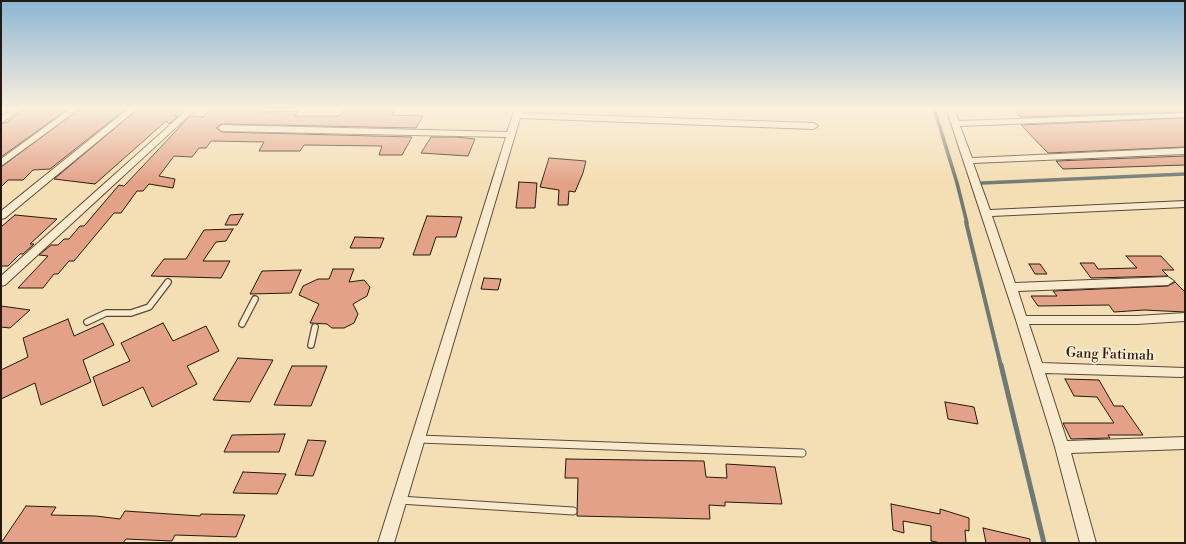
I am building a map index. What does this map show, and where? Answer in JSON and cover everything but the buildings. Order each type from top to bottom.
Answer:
[{"type":"street","points":[[1,163],[41,133]]},
{"type":"street","points":[[1,216],[103,133]]},
{"type":"street","points":[[1,282],[165,133]]},
{"type":"street","points":[[386,543],[510,135],[444,133]]},
{"type":"street","points":[[959,133],[1012,287],[1062,447],[1088,543]]},
{"type":"street","points":[[968,161],[1185,151]]},
{"type":"street","points":[[987,213],[1185,204]]},
{"type":"street","points":[[1012,287],[1168,281]]},
{"type":"street","points":[[1022,320],[1137,320],[1185,317]]},
{"type":"street","name":"Gang Fatimah","points":[[1037,368],[1182,372]]},
{"type":"street","points":[[1062,447],[1185,443]]},
{"type":"lane","points":[[87,322],[106,313],[131,313],[149,307],[168,282]]},
{"type":"lane","points":[[242,324],[254,299]]},
{"type":"lane","points":[[311,345],[315,327]]},
{"type":"lane","points":[[418,440],[802,453]]},
{"type":"lane","points":[[399,500],[574,511]]},
{"type":"waterway","points":[[942,133],[957,183],[967,223]]},
{"type":"waterway","points":[[982,183],[1185,174]]},
{"type":"waterway","points":[[966,222],[1001,366]]},
{"type":"waterway","points":[[1001,365],[1044,543]]}]
